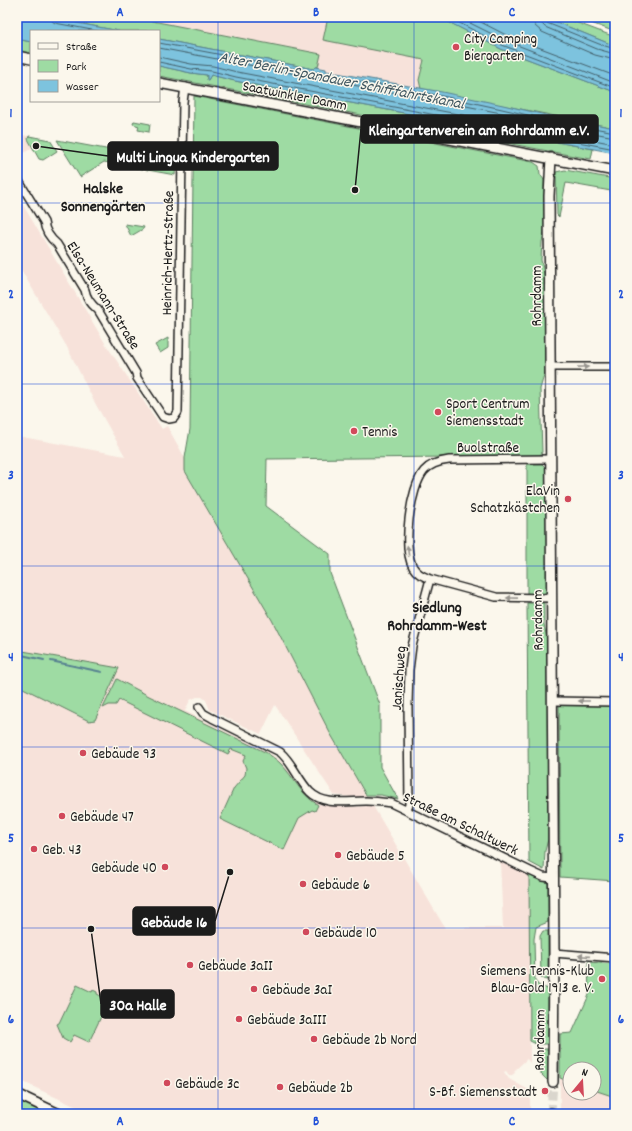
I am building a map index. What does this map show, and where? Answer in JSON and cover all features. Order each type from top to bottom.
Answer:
[{"type":"main road","points":[[17,56],[30,59]]},
{"type":"main road","name":"Saatwinkler Damm","points":[[160,82],[615,171]]},
{"type":"main road","name":"Rohrdamm","points":[[551,158],[550,459],[553,701],[553,1082]]},
{"type":"main road","points":[[17,1094],[59,1114]]},
{"type":"street","name":"Heinrich-Hertz-Straße","points":[[174,418],[178,412],[183,102],[185,88]]},
{"type":"street","name":"Elsa-Neumann-Straße","points":[[17,178],[44,222],[45,228],[53,241],[57,244],[94,307],[98,310],[136,373],[137,378],[145,391],[150,395],[163,417],[169,419],[174,418]]},
{"type":"street","points":[[550,367],[615,367]]},
{"type":"street","name":"Buolstraße","points":[[430,579],[421,575],[413,567],[408,555],[407,542],[410,511],[423,472],[438,463],[449,460],[550,459]]},
{"type":"street","points":[[430,579],[496,597],[551,598]]},
{"type":"street","name":"Janischweg","points":[[407,810],[409,805],[409,664],[412,646],[430,579]]},
{"type":"street","points":[[553,701],[615,702]]},
{"type":"street","name":"Straße am Schaltwerk","points":[[199,707],[203,712],[212,718],[280,752],[285,756],[305,787],[320,799],[337,802],[384,802],[407,810],[543,877],[553,878]]},
{"type":"street","points":[[554,953],[615,958]]},
{"type":"shaded area","points":[[132,17],[328,17],[324,40],[424,60],[419,80],[421,89],[325,71],[326,69],[318,67],[320,54]]},
{"type":"shaded area","points":[[17,134],[50,140],[57,151],[43,160],[39,159],[32,148],[24,153],[17,143]]},
{"type":"shaded area","points":[[17,195],[105,343],[162,429],[167,426],[185,458],[185,471],[272,620],[330,733],[367,797],[334,795],[275,705],[261,734],[210,710],[206,700],[202,697],[197,697],[190,700],[185,711],[268,752],[281,761],[308,797],[319,804],[343,807],[373,806],[445,928],[503,928],[500,862],[529,875],[530,1063],[527,1059],[514,1071],[515,1073],[512,1075],[509,1075],[506,1071],[504,1072],[509,1079],[527,1089],[530,1089],[530,1114],[91,1114],[17,1079],[17,436],[125,456],[95,403],[67,347],[17,263]]},
{"type":"shaded area","points":[[560,1078],[562,1079],[562,1101],[602,1101],[602,1093],[615,1097],[615,1114],[560,1114]]},
{"type":"green space","points":[[46,17],[132,17],[321,54],[318,67],[314,69],[160,39],[160,30],[114,30]]},
{"type":"green space","points":[[328,17],[439,17],[501,49],[615,92],[615,128],[421,89],[419,80],[424,60],[323,40]]},
{"type":"green space","points":[[544,17],[562,17],[615,37],[615,46]]},
{"type":"green space","points":[[575,17],[615,17],[615,32],[610,30]]},
{"type":"green space","points":[[17,39],[30,42],[30,53],[17,50]]},
{"type":"green space","points":[[160,66],[207,75],[208,80],[211,75],[235,81],[593,149],[591,159],[160,76]]},
{"type":"green space","points":[[194,96],[533,162],[539,166],[540,174],[544,180],[545,226],[541,260],[545,277],[545,372],[540,389],[542,452],[540,456],[267,459],[266,506],[330,554],[330,573],[380,705],[380,767],[398,799],[381,795],[366,795],[330,733],[272,620],[185,471],[185,458],[190,429]]},
{"type":"green space","points":[[134,121],[150,124],[149,132],[138,130],[139,126],[133,124]]},
{"type":"green space","points":[[29,136],[50,140],[57,151],[43,160],[39,159],[28,139]]},
{"type":"green space","name":"Halske Sonnengärten","points":[[57,140],[176,162],[175,175],[104,162],[80,177]]},
{"type":"green space","points":[[565,170],[615,179],[615,195],[611,196],[611,191],[566,183],[559,217],[557,215],[556,172]]},
{"type":"green space","points":[[125,224],[144,227],[131,236]]},
{"type":"green space","points":[[168,338],[168,348],[160,353],[155,345]]},
{"type":"green space","points":[[527,464],[542,464],[546,468],[547,592],[545,592],[545,595],[527,595]]},
{"type":"green space","points":[[527,603],[544,603],[544,624],[547,639],[548,839],[545,851],[544,870],[529,862]]},
{"type":"green space","points":[[17,650],[119,668],[95,720],[89,721],[17,685]]},
{"type":"green space","points":[[117,679],[267,753],[280,763],[306,795],[318,805],[315,811],[312,810],[299,818],[284,850],[220,819],[234,788],[245,775],[246,768],[243,761],[246,755],[231,749],[228,754],[119,700],[116,705],[109,705],[103,708]]},
{"type":"green space","points":[[559,703],[615,703],[615,881],[560,877]]},
{"type":"green space","points":[[529,875],[548,883],[548,922],[536,927],[534,939],[535,980],[538,985],[548,989],[548,1044],[536,1044],[530,1041]]},
{"type":"green space","points":[[543,931],[548,931],[548,979],[546,980],[541,977],[540,936]]},
{"type":"green space","points":[[588,962],[615,964],[615,1097],[602,1093],[602,1061],[562,1061],[562,1079],[560,1078],[560,1034],[572,1033],[589,995]]},
{"type":"green space","points":[[77,985],[92,992],[93,990],[97,992],[97,994],[109,1000],[89,1042],[74,1035],[70,1042],[63,1038],[57,1024],[59,1023]]},
{"type":"green space","points":[[540,1049],[548,1049],[548,1081],[541,1074],[541,1055],[537,1052]]},
{"type":"green space","points":[[17,1099],[47,1114],[27,1114],[17,1109]]},
{"type":"water","points":[[17,17],[46,17],[114,30],[30,30],[30,42],[17,39]]},
{"type":"water","points":[[439,17],[544,17],[615,46],[615,92],[501,49]]},
{"type":"water","name":"Alter Berlin-Spandauer Schifffahrtskanal","points":[[160,39],[314,69],[316,67],[326,69],[326,71],[442,92],[546,115],[615,128],[615,153],[235,81],[211,75],[207,80],[207,75],[160,66]]},
{"type":"waterway","points":[[17,654],[44,660]]},
{"type":"waterway","points":[[51,661],[102,672]]},
{"type":"tunnel","points":[[551,1113],[553,1082]]},
{"type":"place","name":"City Camping Biergarten","points":[[456,47]]},
{"type":"place","name":"Multi Lingua Kindergarten","points":[[36,146]]},
{"type":"place","name":"Kleingartenverein am Rohrdamm e.V.","points":[[355,190]]},
{"type":"place","name":"Sport Centrum Siemensstadt","points":[[438,412]]},
{"type":"place","name":"Tennis","points":[[354,431]]},
{"type":"place","name":"ElaVin Schatzkästchen","points":[[568,499]]},
{"type":"place","name":"Gebäude 93","points":[[83,753]]},
{"type":"place","name":"Gebäude 47","points":[[62,816]]},
{"type":"place","name":"Geb. 43","points":[[34,849]]},
{"type":"place","name":"Gebäude 5","points":[[338,855]]},
{"type":"place","name":"Gebäude 40","points":[[165,867]]},
{"type":"place","name":"Gebäude 16","points":[[230,872]]},
{"type":"place","name":"Gebäude 6","points":[[303,884]]},
{"type":"place","name":"30a Halle","points":[[91,929]]},
{"type":"place","name":"Gebäude 10","points":[[306,932]]},
{"type":"place","name":"Gebäude 3aII","points":[[190,965]]},
{"type":"place","name":"Siemens Tennis-Klub Blau-Gold 1913 e. V.","points":[[602,979]]},
{"type":"place","name":"Gebäude 3aI","points":[[254,989]]},
{"type":"place","name":"Gebäude 3aIII","points":[[239,1019]]},
{"type":"place","name":"Gebäude 2b Nord","points":[[314,1039]]},
{"type":"place","name":"Gebäude 3c","points":[[167,1083]]},
{"type":"place","name":"Gebäude 2b","points":[[280,1087]]},
{"type":"place","name":"S-Bf. Siemensstadt","points":[[545,1091]]},
{"type":"district","name":"Halske Sonnengärten","points":[[103,196]]},
{"type":"district","name":"Siedlung Rohrdamm-West","points":[[437,615]]}]
